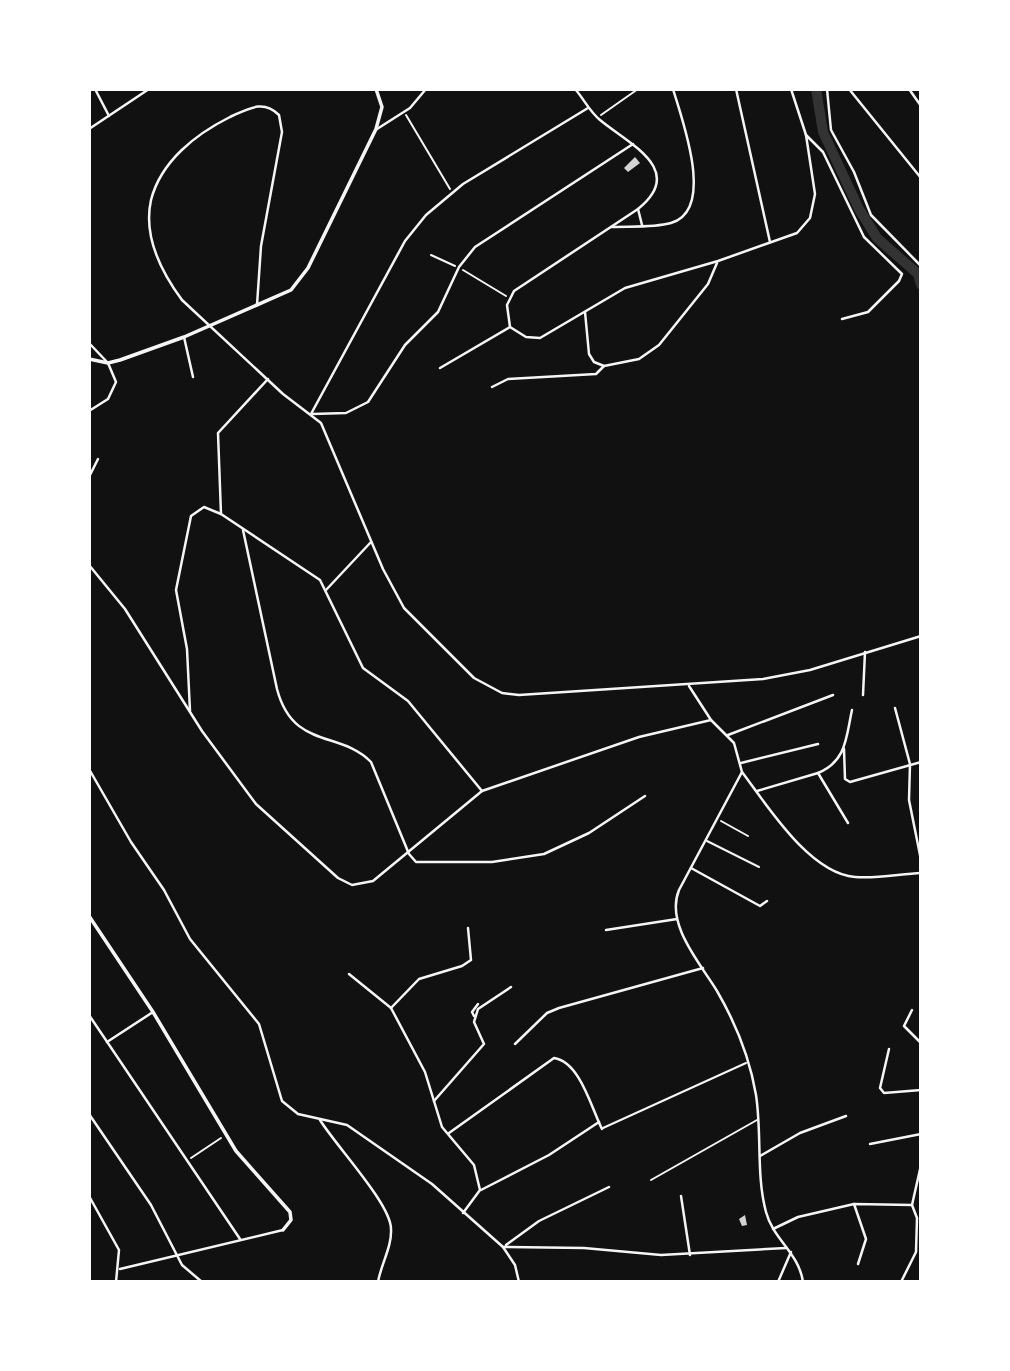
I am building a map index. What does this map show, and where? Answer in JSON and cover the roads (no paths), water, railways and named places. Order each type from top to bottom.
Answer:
[{"type":"street","points":[[95,89],[109,116]]},
{"type":"street","points":[[89,129],[149,89]]},
{"type":"street","points":[[89,359],[108,363],[184,337],[291,290],[308,268],[376,129],[382,107],[376,89]]},
{"type":"street","points":[[376,129],[404,112],[426,89]]},
{"type":"street","points":[[575,89],[597,118],[649,158],[657,174],[656,191],[638,209],[525,282],[509,299],[507,317],[510,327],[526,337],[540,338],[625,288],[718,261],[797,233],[814,210],[816,194],[806,135],[793,90]]},
{"type":"street","points":[[611,227],[675,222],[687,212],[695,199],[693,173],[673,89]]},
{"type":"street","points":[[736,89],[770,242]]},
{"type":"street","points":[[827,89],[829,124],[854,172],[871,215],[921,266]]},
{"type":"street","points":[[849,89],[921,177]]},
{"type":"street","points":[[909,89],[921,106]]},
{"type":"street","points":[[257,306],[261,246],[282,132],[279,115],[264,106],[251,107],[192,139],[163,175],[152,199],[153,246],[162,268],[182,300],[323,427],[342,478],[404,608],[453,660],[488,687],[519,695],[689,686],[784,676],[921,636]]},
{"type":"street","points":[[311,414],[405,242],[426,215],[452,192],[588,108]]},
{"type":"street","points":[[806,135],[816,142],[823,152],[864,237],[902,274],[900,281],[868,312],[842,319]]},
{"type":"street","points":[[311,414],[346,412],[368,402],[405,345],[438,312],[459,267],[475,247],[633,144]]},
{"type":"street","points":[[638,209],[642,225]]},
{"type":"street","points":[[917,263],[921,259]]},
{"type":"street","points":[[492,387],[508,379],[596,373],[604,366],[639,359],[653,352],[708,284],[718,261]]},
{"type":"street","points":[[585,312],[589,354],[594,362],[604,366]]},
{"type":"street","points":[[440,368],[510,327]]},
{"type":"street","points":[[184,337],[193,377]]},
{"type":"street","points":[[89,342],[108,363],[114,375],[114,389],[108,399],[89,411]]},
{"type":"street","points":[[221,514],[218,433],[268,379]]},
{"type":"street","points":[[89,477],[98,459]]},
{"type":"street","points":[[190,712],[187,649],[176,590],[186,532],[195,511],[204,507],[221,514],[315,575],[326,590],[363,668],[408,701],[482,791]]},
{"type":"street","points":[[243,530],[277,689],[284,709],[311,735],[359,752],[370,762],[409,854],[423,864],[492,862],[544,854],[589,833],[645,796]]},
{"type":"street","points":[[326,590],[371,542]]},
{"type":"street","points":[[89,565],[125,609],[190,712],[256,804],[346,883],[362,885],[373,881],[409,854],[482,791],[639,737],[711,720]]},
{"type":"street","points":[[863,695],[865,652]]},
{"type":"street","points":[[689,686],[711,720],[728,735],[741,763],[742,772],[803,848],[830,868],[855,877],[921,873]]},
{"type":"street","points":[[728,735],[833,695]]},
{"type":"street","points":[[895,708],[910,764],[909,800],[921,860]]},
{"type":"street","points":[[852,709],[844,749],[845,779],[850,782],[877,777],[921,762]]},
{"type":"street","points":[[741,763],[818,744]]},
{"type":"street","points":[[756,791],[818,773],[834,765],[844,749]]},
{"type":"street","points":[[89,769],[131,842],[164,890],[184,930],[260,1024],[282,1101],[299,1114],[347,1125],[432,1184],[503,1247],[515,1265],[519,1282]]},
{"type":"street","points":[[742,772],[675,900],[677,919],[733,1021],[756,1096],[765,1209],[773,1229],[791,1252],[801,1271],[803,1282]]},
{"type":"street","points":[[818,773],[848,822]]},
{"type":"street","points":[[690,868],[760,906],[767,901]]},
{"type":"street","points":[[89,916],[153,1012],[245,1163],[290,1212],[291,1220],[282,1230],[120,1269]]},
{"type":"street","points":[[606,930],[677,919]]},
{"type":"street","points":[[391,1008],[419,979],[462,966],[471,960],[468,928]]},
{"type":"street","points":[[515,1044],[547,1013],[559,1008],[703,968]]},
{"type":"street","points":[[349,974],[391,1008],[425,1072],[442,1127],[474,1165],[480,1190]]},
{"type":"street","points":[[474,1017],[486,1003],[511,987]]},
{"type":"street","points":[[433,1101],[484,1044],[472,1012],[478,1004]]},
{"type":"street","points":[[912,1010],[904,1026],[921,1043]]},
{"type":"street","points":[[107,1042],[153,1012]]},
{"type":"street","points":[[89,1015],[240,1239]]},
{"type":"street","points":[[889,1049],[880,1088],[884,1093],[921,1090]]},
{"type":"street","points":[[449,1133],[554,1058],[569,1064],[578,1076],[602,1129]]},
{"type":"street","points":[[89,1114],[151,1205],[176,1256],[202,1282]]},
{"type":"street","points":[[760,1156],[800,1133],[846,1116]]},
{"type":"street","points":[[320,1120],[356,1171],[383,1203],[391,1222],[390,1243],[378,1282]]},
{"type":"street","points":[[464,1213],[480,1190],[549,1155],[599,1122]]},
{"type":"street","points":[[870,1144],[921,1134]]},
{"type":"street","points":[[901,1282],[916,1252],[917,1218],[912,1205],[921,1165]]},
{"type":"street","points":[[503,1247],[539,1221],[609,1187]]},
{"type":"street","points":[[89,1196],[120,1250],[120,1269],[116,1282]]},
{"type":"street","points":[[681,1196],[690,1255]]},
{"type":"street","points":[[773,1229],[798,1217],[854,1204],[912,1205]]},
{"type":"street","points":[[854,1204],[866,1240],[858,1264]]},
{"type":"street","points":[[503,1247],[690,1255],[787,1248]]},
{"type":"street","points":[[778,1282],[791,1252]]},
{"type":"lane","points":[[706,841],[759,867]]},
{"type":"lane","points":[[602,1129],[746,1063]]},
{"type":"lane","points":[[651,1180],[757,1120]]},
{"type":"waterway","points":[[816,89],[823,132],[859,209],[877,238],[918,274],[921,285]]}]
